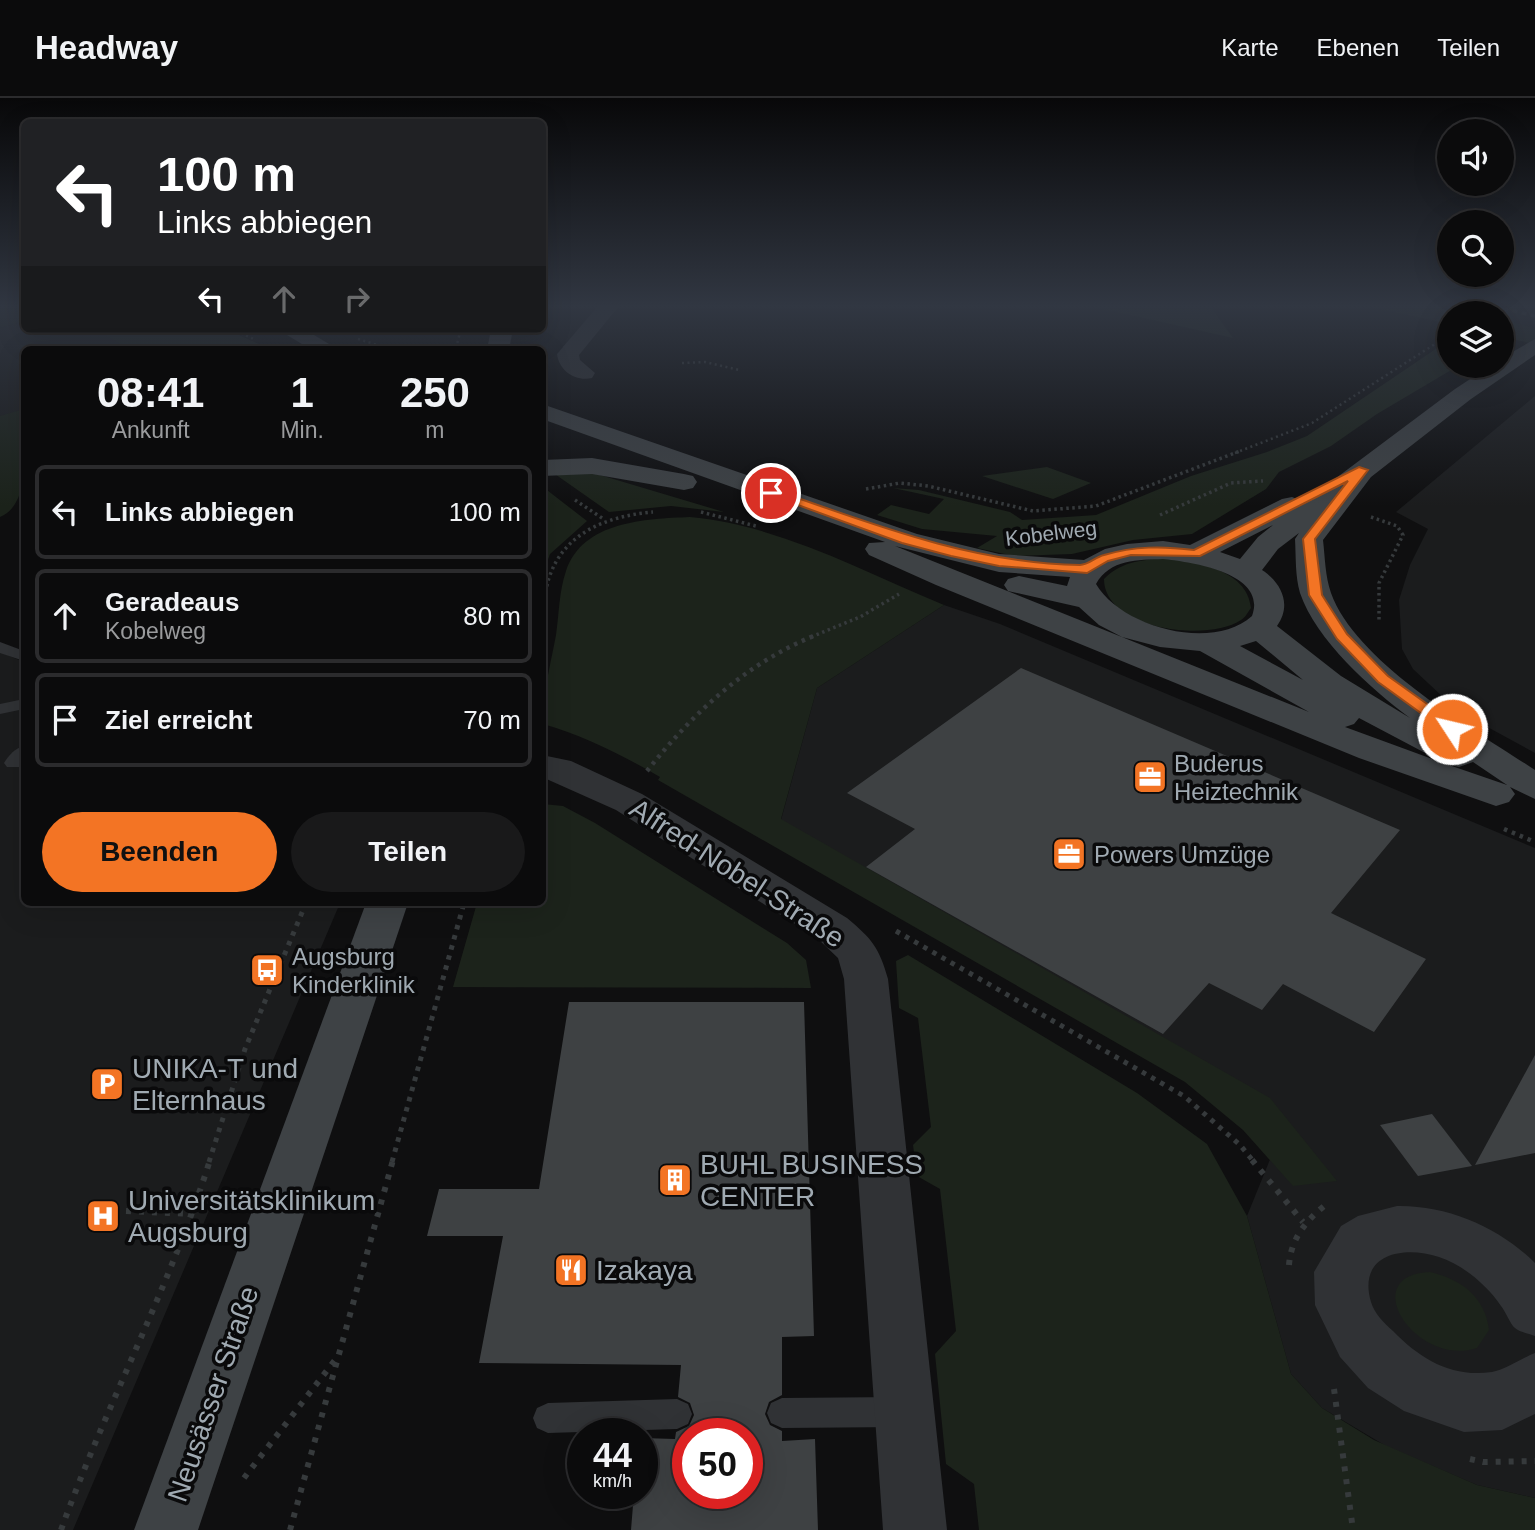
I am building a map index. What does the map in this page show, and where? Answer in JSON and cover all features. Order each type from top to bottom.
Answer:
[{"type":"main road","points":[[1244,572],[1268,543],[1497,373]]},
{"type":"main road","name":"Kobelweg","points":[[546,412],[907,540],[977,558],[1026,566],[1086,584]]},
{"type":"main road","name":"Kobelweg","points":[[546,438],[879,549],[1032,589],[1086,584]]},
{"type":"main road","points":[[546,468],[592,466],[684,482]]},
{"type":"main road","points":[[1195,554],[1363,470]]},
{"type":"main road","points":[[1363,470],[1309,539],[1316,595],[1342,636],[1383,679],[1535,788]]},
{"type":"main road","points":[[879,549],[947,579],[1372,750],[1535,806]]},
{"type":"main road","points":[[1163,550],[1195,554],[1244,572],[1264,588],[1271,602],[1268,617],[1259,627],[1237,637],[1207,642],[1147,635],[1109,620],[1086,584],[1104,558],[1131,551],[1163,550]]},
{"type":"main road","points":[[1259,627],[1298,663],[1348,698],[1407,732],[1535,788]]},
{"type":"main road","points":[[1207,642],[1250,663],[1379,738],[1496,794]]},
{"type":"main road","name":"Neusässer Straße","points":[[166,1530],[332,1052],[386,906]]},
{"type":"street","name":"Alfred-Nobel-Straße","points":[[546,767],[558,769],[628,802],[832,928],[858,951],[866,979],[915,1530]]},
{"type":"street","points":[[1535,1310],[1513,1278],[1488,1257],[1465,1244],[1418,1229],[1390,1229],[1366,1238],[1349,1252],[1341,1272],[1342,1298],[1351,1324],[1371,1352],[1398,1376],[1430,1394],[1475,1403],[1496,1404],[1522,1394],[1535,1381]]},
{"type":"lane","points":[[0,647],[21,655]]},
{"type":"lane","points":[[0,709],[21,705]]},
{"type":"lane","points":[[782,1413],[905,1412]]},
{"type":"lane","points":[[548,1418],[677,1415]]},
{"type":"path","points":[[820,510],[875,485],[900,483],[928,486],[1033,511],[1077,510],[1115,501],[1312,423],[1390,373]]},
{"type":"path","points":[[1158,515],[1231,483],[1266,482]]},
{"type":"path","points":[[1377,519],[1397,526],[1402,535],[1379,583],[1379,630]]},
{"type":"path","points":[[546,593],[549,576],[562,553],[578,535],[605,520]]},
{"type":"path","points":[[628,802],[648,770],[719,694],[761,661],[871,612],[904,590]]},
{"type":"path","points":[[61,1530],[85,1464],[193,1214],[245,1049],[305,906]]},
{"type":"path","points":[[290,1530],[463,906]]},
{"type":"path","points":[[891,928],[1184,1096],[1240,1145],[1303,1222]]},
{"type":"path","points":[[126,1211],[193,1214]]},
{"type":"path","points":[[237,1487],[338,1357]]},
{"type":"path","points":[[1333,1379],[1353,1530]]},
{"type":"shaded area","points":[[0,373],[21,373],[21,423],[0,433]]},
{"type":"shaded area","points":[[1400,373],[1437,373],[1438,378],[1377,414],[1331,446],[1279,472],[1266,489],[1192,534],[1133,540],[1072,554],[1014,556],[977,548],[997,536],[922,529],[877,515],[891,505],[929,514],[944,499],[893,488],[919,490],[1010,512],[1022,520],[1096,515],[1191,476],[1307,436]]},
{"type":"shaded area","points":[[1535,396],[1535,753],[1458,711],[1413,669],[1402,649],[1399,600],[1410,565],[1428,529],[1396,512]]},
{"type":"shaded area","points":[[21,410],[21,488],[11,510],[0,517],[0,416]]},
{"type":"shaded area","points":[[1047,467],[1091,483],[1053,499],[982,476]]},
{"type":"shaded area","points":[[552,472],[590,472],[724,512],[671,506],[609,512]]},
{"type":"shaded area","points":[[546,489],[587,521],[550,554],[546,565]]},
{"type":"shaded area","points":[[690,517],[756,529],[820,551],[944,605],[817,688],[781,819],[1270,1098],[1337,1181],[1293,1186],[1243,1130],[1185,1082],[658,780],[660,777],[646,769],[588,740],[546,725],[546,690],[562,587],[574,554],[601,532],[654,519]]},
{"type":"shaded area","points":[[1161,558],[1203,565],[1229,576],[1240,584],[1251,608],[1241,620],[1225,627],[1205,630],[1160,627],[1138,620],[1121,610],[1108,596],[1104,579],[1123,566]]},
{"type":"shaded area","points":[[944,605],[1000,624],[1535,848],[1535,1498],[1477,1485],[1386,1446],[1322,1408],[1291,1374],[1247,1216],[1284,1125],[775,842],[817,688]]},
{"type":"shaded area","name":"Universitätsklinikum Augsburg","points":[[0,652],[21,661],[21,906],[339,906],[73,1530],[0,1530]]},
{"type":"shaded area","points":[[546,804],[563,806],[595,823],[787,943],[806,960],[811,988],[453,987],[476,906],[546,906]]},
{"type":"shaded area","points":[[908,955],[1137,1093],[1207,1144],[1247,1216],[1291,1374],[1322,1408],[1374,1440],[1477,1485],[1535,1498],[1535,1530],[979,1530],[974,1484],[946,1464],[935,1354],[956,1331],[940,1189],[917,1176],[913,1145],[931,1127],[918,1018],[899,1008],[896,961]]},
{"type":"shaded area","points":[[1430,1272],[1452,1279],[1477,1299],[1487,1318],[1489,1330],[1477,1348],[1454,1351],[1433,1345],[1416,1334],[1402,1319],[1396,1303],[1397,1288],[1408,1277]]},
{"type":"building","points":[[1021,668],[1400,830],[1331,913],[1426,959],[1374,1032],[1283,984],[1262,1010],[1209,983],[1163,1034],[866,867],[915,829],[847,793]]},
{"type":"building","name":"BUHL BUSINESS CENTER","points":[[569,1002],[804,1002],[814,1336],[782,1337],[782,1395],[769,1402],[765,1414],[770,1425],[782,1431],[782,1441],[815,1439],[818,1530],[631,1530],[633,1509],[658,1509],[658,1438],[672,1439],[672,1509],[763,1509],[763,1418],[693,1418],[690,1403],[678,1397],[681,1365],[479,1363],[503,1236],[427,1236],[439,1189],[539,1189]]},
{"type":"building","points":[[1535,1055],[1535,1153],[1475,1165]]},
{"type":"building","points":[[1432,1114],[1472,1166],[1418,1176],[1380,1125]]},
{"type":"place","name":"Buderus Heiztechnik","points":[[1150,777]]},
{"type":"place","name":"Powers Umzüge","points":[[1069,854]]},
{"type":"place","name":"Augsburg Kinderklinik","points":[[267,970]]},
{"type":"place","name":"UNIKA-T und Elternhaus","points":[[107,1084]]},
{"type":"place","name":"BUHL BUSINESS CENTER","points":[[675,1180]]},
{"type":"place","name":"Universitätsklinikum Augsburg","points":[[103,1216]]},
{"type":"place","name":"Izakaya","points":[[571,1270]]},
{"type":"route","points":[[771,493],[907,540],[955,553],[999,563],[1087,569],[1104,558],[1131,551],[1163,550],[1195,554],[1363,470],[1309,539],[1316,595],[1342,636],[1383,679],[1452,729]]}]
